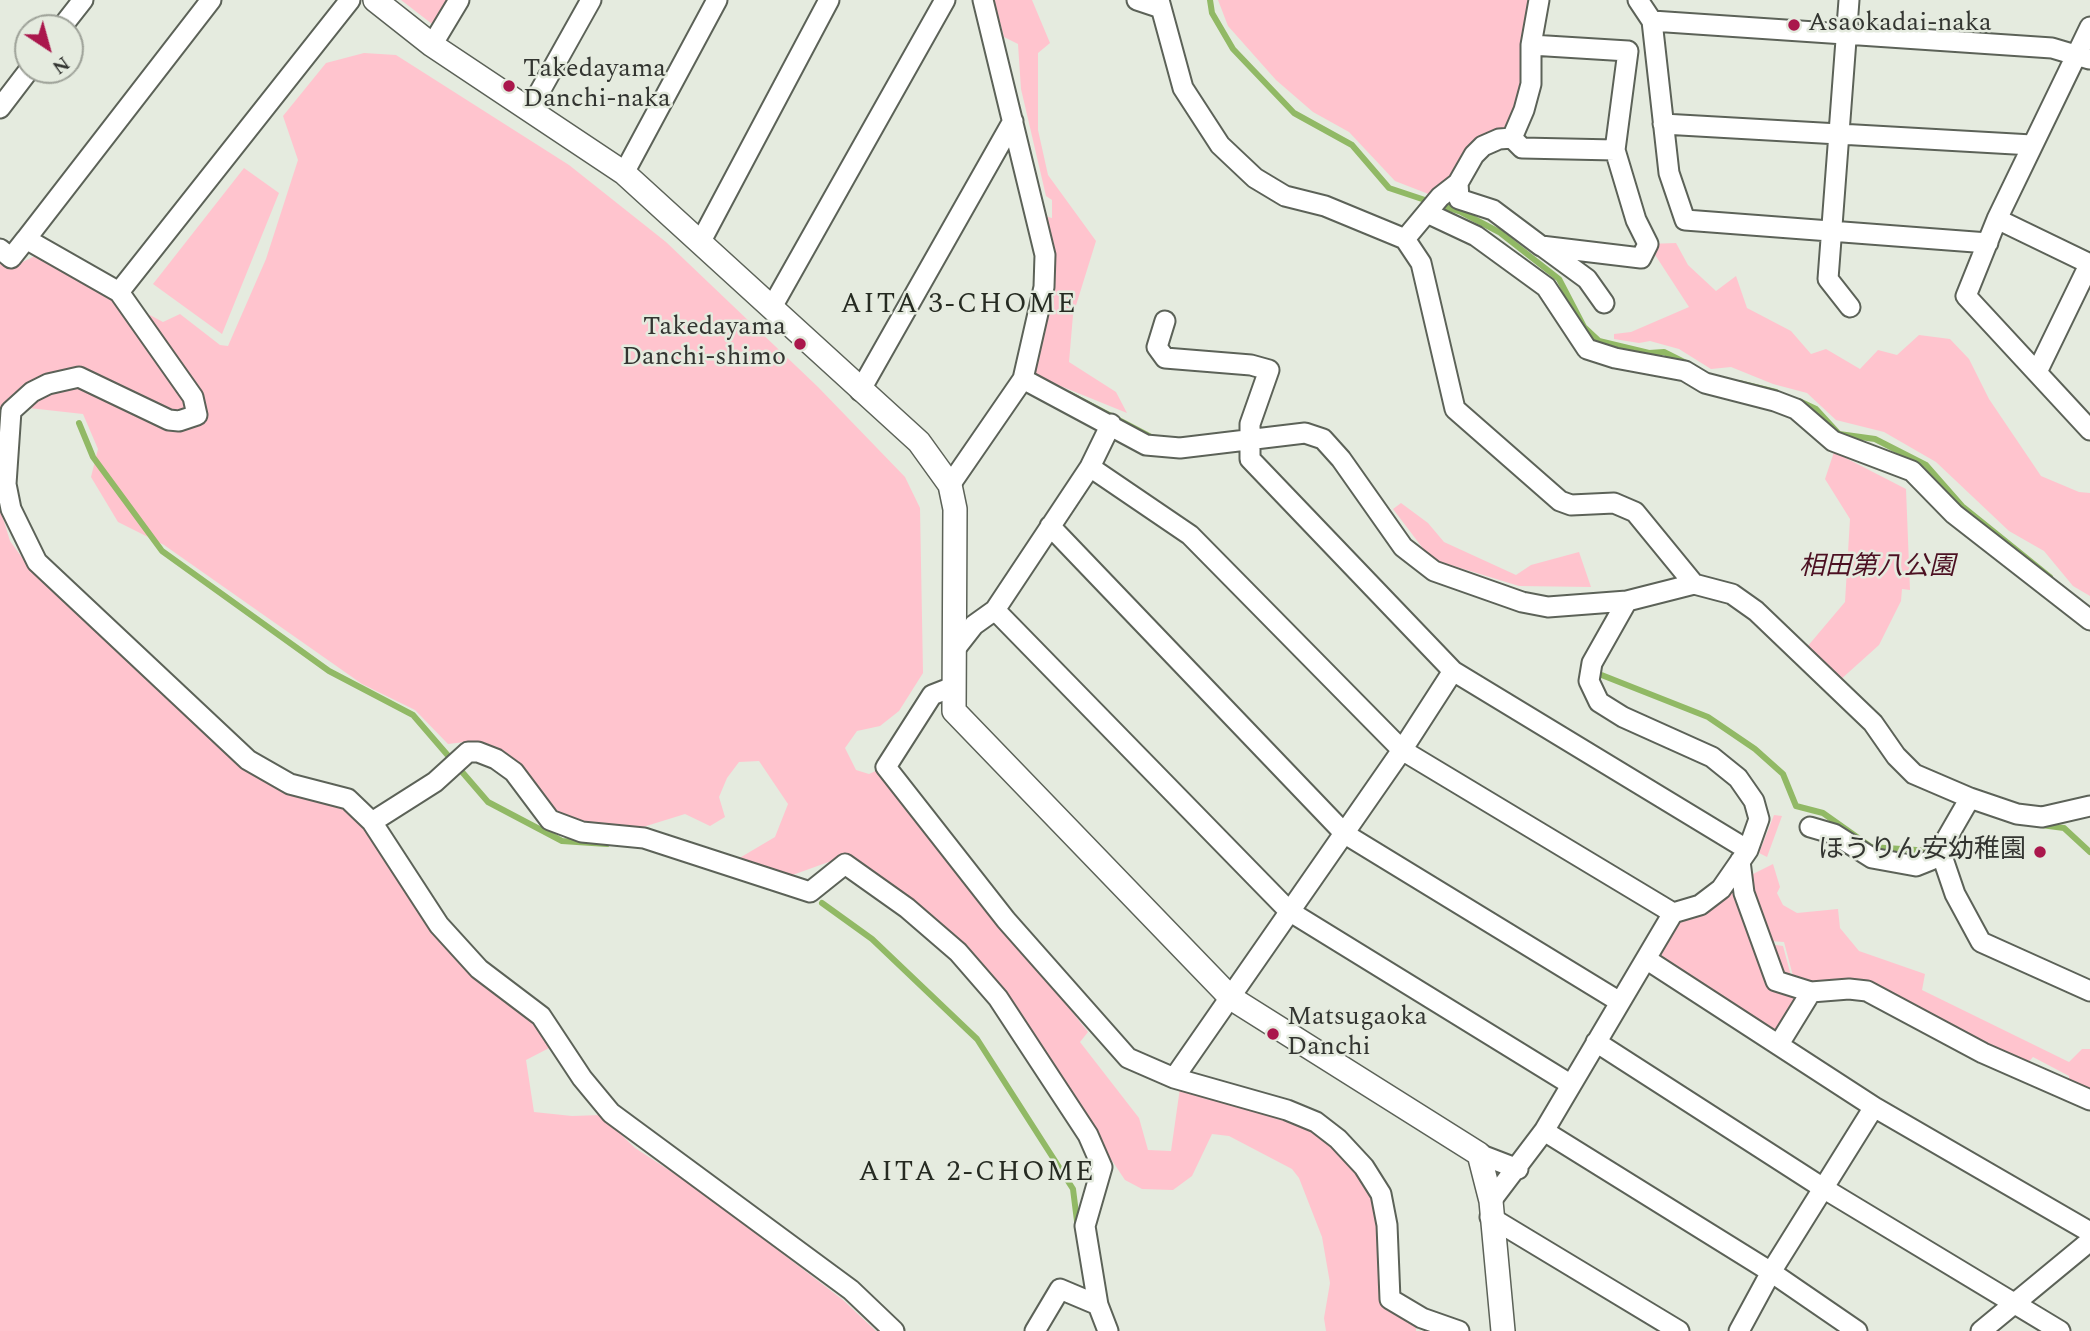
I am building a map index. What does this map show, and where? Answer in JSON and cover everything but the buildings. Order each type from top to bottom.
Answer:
[{"type":"street","points":[[72,14],[83,0]]},
{"type":"street","points":[[0,249],[11,258],[211,0]]},
{"type":"street","points":[[119,292],[350,0]]},
{"type":"street","points":[[375,0],[432,45],[624,173],[919,442],[950,485],[955,509],[954,711],[1231,998],[1479,1154],[1518,1169]]},
{"type":"street","points":[[432,45],[458,0]]},
{"type":"street","points":[[530,109],[591,0]]},
{"type":"street","points":[[624,173],[717,0]]},
{"type":"street","points":[[701,241],[829,0]]},
{"type":"street","points":[[772,307],[945,0]]},
{"type":"street","points":[[950,485],[1023,379],[1044,287],[1045,255],[983,0]]},
{"type":"street","points":[[1138,0],[1160,4],[1183,88],[1220,145],[1255,178],[1285,196],[1325,206],[1405,239],[1421,263],[1455,409],[1560,501],[1571,505],[1614,503],[1635,512],[1694,584]]},
{"type":"street","points":[[1512,138],[1531,84],[1531,45],[1539,0]]},
{"type":"street","points":[[1637,0],[1652,21],[1669,173],[1685,220],[1988,243]]},
{"type":"street","points":[[1849,0],[1828,279],[1850,307]]},
{"type":"street","points":[[1652,21],[2052,48],[2084,57]]},
{"type":"street","points":[[2090,27],[2084,57],[2032,145],[1997,219],[1966,296],[2090,430]]},
{"type":"street","points":[[1531,45],[1628,51],[1615,150],[1636,220],[1648,244],[1641,258],[1541,246]]},
{"type":"street","points":[[0,108],[18,84]]},
{"type":"street","points":[[860,391],[1013,121]]},
{"type":"street","points":[[1663,124],[2032,145]]},
{"type":"street","points":[[1405,239],[1440,197],[1458,183],[1474,155],[1483,146],[1499,139],[1512,138],[1522,148],[1615,150]]},
{"type":"street","points":[[1458,183],[1459,199],[1493,210],[1587,279],[1604,303]]},
{"type":"street","points":[[1427,213],[1476,236],[1546,287],[1587,349],[1615,358],[1663,365],[1685,372],[1705,383],[1775,401],[1796,409],[1833,440],[1912,471],[1954,514],[2090,620]]},
{"type":"street","points":[[1997,219],[2090,263],[2037,372]]},
{"type":"street","points":[[26,239],[119,292],[193,397],[197,415],[179,421],[169,420],[79,377],[48,384],[32,392],[11,411],[6,452],[6,484],[11,509],[37,562],[248,760],[290,784],[348,799],[372,822],[439,925],[479,969],[541,1016],[582,1077],[611,1113],[851,1290],[894,1331]]},
{"type":"street","points":[[1165,321],[1157,347],[1165,358],[1251,365],[1269,370],[1250,424],[1250,459],[1453,671],[1744,856]]},
{"type":"street","points":[[1023,379],[1146,445],[1180,449],[1305,433],[1322,439],[1341,459],[1403,547],[1434,571],[1522,602],[1548,607],[1627,601],[1694,584],[1732,594],[1756,611],[1873,723],[1896,756],[1914,774],[2017,814],[2042,817],[2090,806]]},
{"type":"street","points":[[956,648],[974,625],[995,610],[1090,467],[1111,424]]},
{"type":"street","points":[[1090,467],[1190,536],[1402,750],[1673,913]]},
{"type":"street","points":[[1051,526],[1345,834],[1620,1002]]},
{"type":"street","points":[[1491,1209],[1544,1131],[1673,913],[1700,905],[1721,889],[1744,856],[1759,819],[1754,801],[1738,778],[1712,757],[1623,717],[1599,702],[1589,681],[1592,663],[1598,648],[1627,601]]},
{"type":"street","points":[[995,610],[1289,911],[1570,1084]]},
{"type":"street","points":[[1174,1079],[1345,834],[1453,671]]},
{"type":"street","points":[[955,686],[932,695],[886,767],[1006,920],[1128,1058],[1174,1079],[1287,1110],[1316,1122],[1338,1139],[1364,1167],[1381,1194],[1387,1225],[1390,1299],[1422,1318],[1458,1331]]},
{"type":"street","points":[[372,822],[435,782],[468,752],[478,752],[514,772],[550,820],[582,832],[645,838],[810,892],[845,864],[907,908],[958,952],[998,998],[1088,1135],[1102,1167],[1085,1226],[1098,1306],[1108,1331]]},
{"type":"street","points":[[1810,827],[1834,834],[1872,858],[1916,866],[1931,860],[1940,850],[1970,798]]},
{"type":"street","points":[[1940,850],[1955,894],[1981,942],[2090,990]]},
{"type":"street","points":[[1744,856],[1744,893],[1776,981],[1811,992],[1849,989],[1867,991],[1983,1053],[2090,1100]]},
{"type":"street","points":[[1646,960],[1874,1107],[2090,1232]]},
{"type":"street","points":[[1779,1044],[1811,992]]},
{"type":"street","points":[[1596,1042],[1823,1188],[2060,1331]]},
{"type":"street","points":[[1739,1331],[1771,1272],[1874,1107]]},
{"type":"street","points":[[1544,1131],[1771,1272],[1857,1331]]},
{"type":"street","points":[[1479,1154],[1491,1209],[1503,1331]]},
{"type":"street","points":[[1491,1209],[1679,1331]]},
{"type":"street","points":[[1981,1331],[2090,1241]]},
{"type":"street","points":[[1035,1331],[1060,1289],[1098,1306]]},
{"type":"green space","points":[[401,0],[451,0],[436,27]]},
{"type":"green space","points":[[994,0],[1032,0],[1050,43],[1038,53],[1038,130],[1048,175],[1096,241],[1073,315],[1069,362],[1116,392],[1127,413],[1031,374],[1044,216],[1052,218],[1052,200],[1046,196],[1021,89],[1018,44],[1004,37]]},
{"type":"green space","points":[[1218,0],[1535,0],[1526,92],[1507,131],[1480,136],[1458,171],[1431,195],[1395,181],[1349,132],[1313,112],[1276,80],[1228,26]]},
{"type":"green space","points":[[364,53],[396,55],[569,165],[666,242],[818,387],[905,477],[920,508],[923,673],[899,711],[880,726],[857,731],[845,748],[856,770],[869,774],[880,769],[1088,1032],[1080,1042],[1139,1118],[1148,1150],[1171,1151],[1180,1088],[1253,1107],[1318,1130],[1347,1154],[1376,1196],[1389,1308],[1416,1323],[1416,1331],[1326,1331],[1324,1318],[1330,1283],[1322,1237],[1299,1178],[1292,1169],[1229,1136],[1212,1134],[1192,1176],[1173,1190],[1142,1189],[1125,1180],[969,947],[848,855],[787,877],[731,863],[775,837],[788,804],[759,761],[739,762],[727,778],[719,797],[725,817],[710,826],[685,814],[643,827],[575,822],[546,805],[524,768],[497,747],[473,741],[448,744],[415,710],[362,684],[164,545],[118,522],[91,477],[98,449],[83,414],[20,407],[0,433],[0,259],[12,267],[37,255],[163,322],[180,314],[220,345],[228,346],[266,259],[298,160],[283,116],[326,63]]},
{"type":"green space","points":[[244,168],[279,193],[222,334],[153,284]]},
{"type":"green space","points":[[1676,243],[1688,265],[1716,291],[1736,276],[1747,308],[1791,331],[1811,354],[1826,349],[1860,369],[1878,350],[1897,355],[1919,335],[1950,339],[1969,359],[1989,399],[2041,476],[2079,492],[2090,493],[2090,596],[2073,586],[2044,551],[2009,531],[1936,462],[1884,432],[1836,420],[1807,393],[1773,384],[1731,367],[1711,369],[1679,349],[1650,341],[1639,343],[1614,339],[1614,334],[1631,332],[1689,307],[1648,244]]},
{"type":"green space","name":"相田第八公園","points":[[1834,452],[1906,489],[1910,590],[1902,589],[1901,601],[1879,645],[1839,681],[1807,647],[1845,602],[1850,519],[1825,479]]},
{"type":"green space","points":[[1401,503],[1428,523],[1444,542],[1516,575],[1531,565],[1579,552],[1591,587],[1519,586],[1431,559],[1393,509]]},
{"type":"green space","points":[[0,508],[10,541],[26,563],[242,763],[345,807],[369,827],[392,866],[538,1019],[553,1046],[526,1060],[534,1112],[572,1116],[601,1115],[635,1148],[698,1189],[843,1300],[876,1331],[0,1331]]},
{"type":"green space","points":[[1774,815],[1782,816],[1767,857],[1759,853]]},
{"type":"green space","points":[[1773,864],[1780,887],[1777,893],[1783,905],[1797,913],[1838,909],[1840,928],[1859,951],[1925,974],[1922,990],[2069,1062],[2082,1049],[2090,1049],[2090,1096],[2069,1086],[2069,1076],[2033,1057],[2025,1066],[1849,979],[1813,986],[1793,976],[1784,942],[1768,941],[1749,876]]},
{"type":"green space","points":[[1736,878],[1772,984],[1803,996],[1779,1035],[1653,952],[1671,920]]},
{"type":"green space","points":[[1769,944],[1783,946],[1791,976],[1780,978]]},
{"type":"waterway","points":[[1210,0],[1212,13],[1233,49],[1294,113],[1352,145],[1389,188],[1461,212],[1499,232],[1559,279],[1584,327],[1599,341],[1649,353],[1664,352],[1690,365]]},
{"type":"waterway","points":[[1739,383],[1776,392]]},
{"type":"waterway","points":[[1069,394],[1149,436]]},
{"type":"waterway","points":[[1799,401],[1816,409],[1839,434],[1875,439],[1926,465],[1962,506],[2050,577]]},
{"type":"waterway","points":[[79,423],[93,457],[162,551],[329,671],[413,715],[488,802],[562,841],[607,844]]},
{"type":"waterway","points":[[1599,668],[1599,674],[1708,717],[1755,749],[1783,774],[1796,806],[1823,813],[1871,847],[1932,851]]},
{"type":"waterway","points":[[2041,825],[2064,828],[2090,852]]},
{"type":"waterway","points":[[822,903],[872,939],[977,1039],[1073,1189],[1078,1229]]},
{"type":"place","name":"Asaokadai-naka","points":[[1794,25]]},
{"type":"place","name":"Takedayama Danchi-naka","points":[[509,86]]},
{"type":"place","name":"Takedayama Danchi-shimo","points":[[800,344]]},
{"type":"place","name":"ほうりん安幼稚園","points":[[2040,852]]},
{"type":"place","name":"Matsugaoka Danchi","points":[[1273,1034]]},
{"type":"district","name":"AITA 3-CHOME","points":[[959,307]]},
{"type":"district","name":"AITA 2-CHOME","points":[[977,1175]]}]
